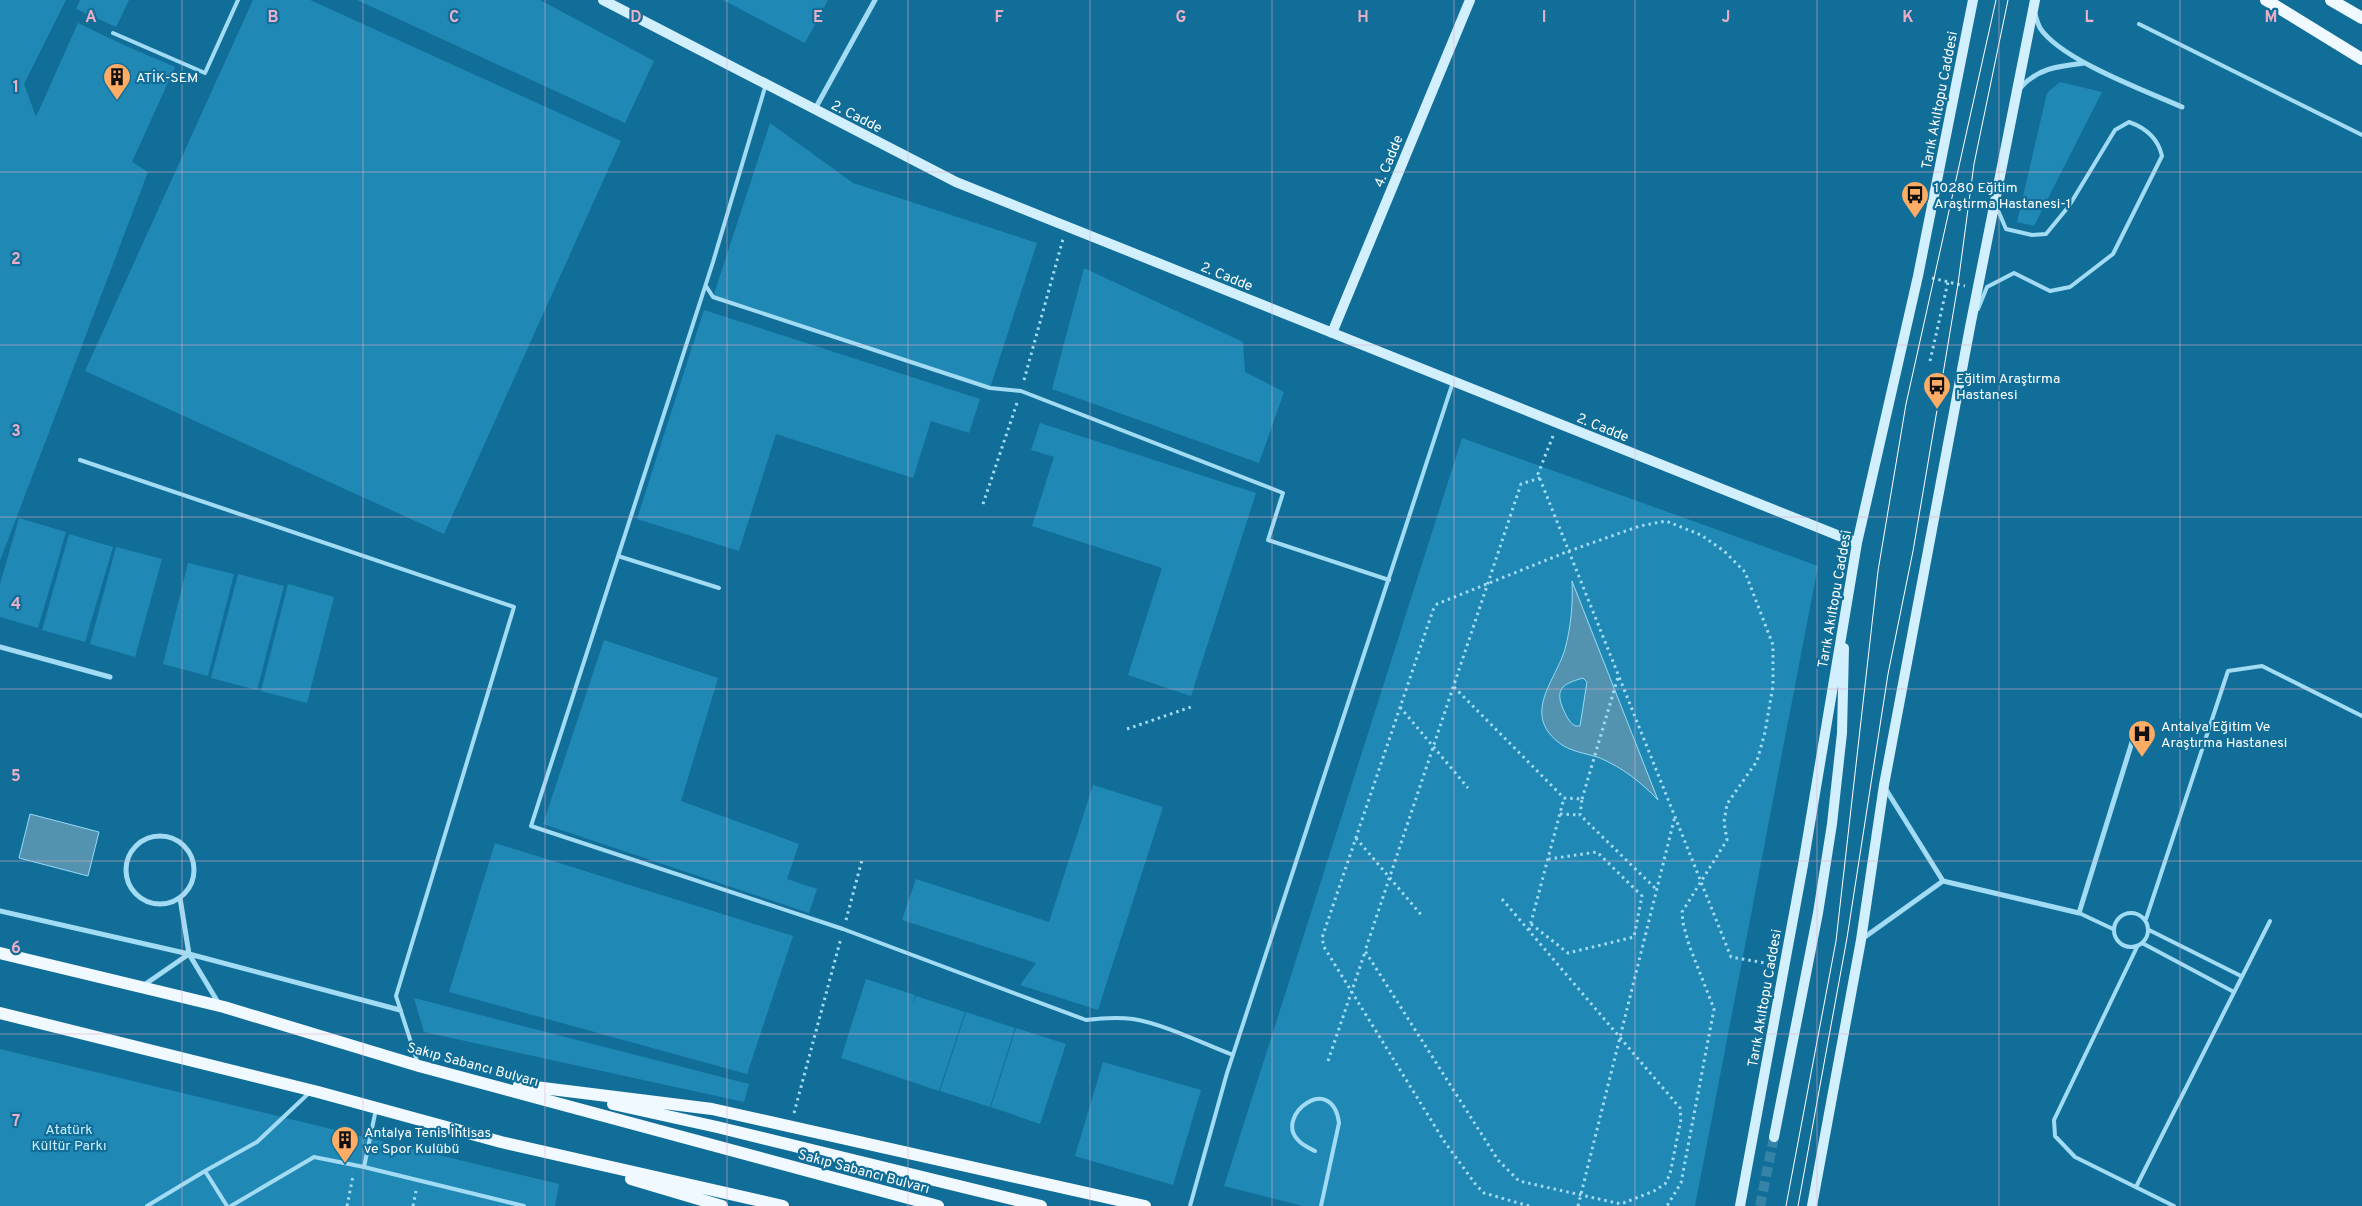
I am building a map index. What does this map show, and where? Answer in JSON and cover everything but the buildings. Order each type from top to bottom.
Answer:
[{"type":"main road","name":"2. Cadde","points":[[602,0],[956,182],[1857,543]]},
{"type":"main road","name":"4. Cadde","points":[[1332,333],[1470,0]]},
{"type":"main road","name":"Tarık Akıltopu Caddesi","points":[[1740,1206],[1784,966],[1857,543],[1918,276],[1972,0]]},
{"type":"main road","points":[[1812,1206],[1861,940],[1884,785],[1970,327],[2035,0]]},
{"type":"main road","points":[[2266,0],[2362,59]]},
{"type":"main road","points":[[2331,0],[2362,18]]},
{"type":"main road","points":[[1774,1137],[1818,913],[1832,824],[1842,733],[1844,615]]},
{"type":"main road","name":"Sakıp Sabancı Bulvarı","points":[[0,952],[221,1006],[419,1066],[938,1206]]},
{"type":"main road","points":[[0,1012],[312,1091],[501,1142],[722,1206]]},
{"type":"main road","points":[[453,1074],[546,1090],[727,1130],[1041,1206]]},
{"type":"main road","points":[[546,1090],[712,1108],[1145,1206]]},
{"type":"main road","points":[[501,1142],[784,1206]]},
{"type":"street","points":[[815,110],[875,0]]},
{"type":"street","points":[[2034,11],[2040,28],[2057,44],[2085,63],[2182,107]]},
{"type":"street","points":[[2018,90],[2030,77],[2050,68],[2085,63]]},
{"type":"street","points":[[0,647],[110,677]]},
{"type":"street","points":[[1884,785],[1943,880],[2079,913],[2137,726]]},
{"type":"street","points":[[167,836],[178,841],[186,848],[192,858],[192,880],[186,894],[180,898],[166,904],[146,900],[136,894],[128,882],[126,870],[131,851],[139,842],[148,838],[167,836]]},
{"type":"street","points":[[1861,940],[1943,880]]},
{"type":"street","points":[[180,898],[189,954],[221,1006]]},
{"type":"street","points":[[0,911],[189,954],[400,1010]]},
{"type":"street","points":[[141,987],[189,954]]},
{"type":"lane","points":[[113,33],[206,73],[238,0]]},
{"type":"lane","points":[[2139,24],[2362,135]]},
{"type":"lane","points":[[766,84],[706,286],[531,826],[843,929],[1086,1020],[1107,1018],[1135,1020],[1233,1055]]},
{"type":"lane","points":[[1970,327],[1987,287],[2014,273],[2050,291],[2070,287],[2112,254],[2162,156],[2159,145],[2143,127],[2129,122],[2115,130],[2069,206],[2046,234],[2032,235],[2006,229],[1995,204]]},
{"type":"lane","points":[[706,286],[713,297],[990,388],[1021,391],[1284,493],[1268,540],[1388,580]]},
{"type":"lane","points":[[1190,1206],[1233,1055],[1453,382]]},
{"type":"lane","points":[[80,460],[514,607],[396,996],[419,1066]]},
{"type":"lane","points":[[618,556],[718,588]]},
{"type":"lane","points":[[2174,1206],[2075,1157],[2055,1136],[2054,1120],[2137,947],[2146,940],[2149,930],[2146,919],[2228,671],[2262,666],[2362,716]]},
{"type":"lane","points":[[2137,947],[2126,946],[2117,940],[2113,929],[2117,919],[2126,912],[2137,912],[2146,919]]},
{"type":"lane","points":[[2079,913],[2113,929]]},
{"type":"lane","points":[[2136,1187],[2270,921]]},
{"type":"lane","points":[[2149,930],[2241,976]]},
{"type":"lane","points":[[2142,943],[2234,992]]},
{"type":"lane","points":[[146,1206],[257,1142],[312,1091]]},
{"type":"lane","points":[[1314,1151],[1297,1140],[1292,1131],[1299,1109],[1309,1100],[1320,1098],[1333,1104],[1338,1112],[1340,1123],[1321,1206]]},
{"type":"lane","points":[[364,1167],[376,1109]]},
{"type":"lane","points":[[205,1171],[229,1206],[314,1157],[356,1165],[524,1206]]},
{"type":"path","points":[[983,504],[1021,391],[1067,226]]},
{"type":"path","points":[[1918,276],[1978,288]]},
{"type":"path","points":[[1930,361],[1948,282]]},
{"type":"path","points":[[1557,423],[1538,474],[1731,956],[1784,966]]},
{"type":"path","points":[[1328,1061],[1521,484],[1540,478]]},
{"type":"path","points":[[1529,1206],[1484,1194],[1476,1185],[1444,1142],[1324,947],[1322,938],[1432,610],[1437,604],[1569,551],[1640,526],[1666,520],[1702,535],[1746,572],[1774,645],[1773,686],[1765,732],[1756,761],[1727,804],[1724,822],[1727,840],[1714,864],[1682,912],[1683,923],[1714,1009],[1681,1183],[1667,1206]]},
{"type":"path","points":[[1580,816],[1582,799],[1619,676]]},
{"type":"path","points":[[1454,687],[1564,798],[1582,799]]},
{"type":"path","points":[[1400,706],[1468,788]]},
{"type":"path","points":[[1127,729],[1191,707]]},
{"type":"path","points":[[1529,930],[1564,798]]},
{"type":"path","points":[[1560,814],[1580,816],[1656,889]]},
{"type":"path","points":[[1578,1206],[1675,815]]},
{"type":"path","points":[[1355,837],[1423,917]]},
{"type":"path","points":[[1531,924],[1568,953],[1634,937],[1642,896],[1597,852],[1549,859]]},
{"type":"path","points":[[790,1126],[862,860]]},
{"type":"path","points":[[1365,951],[1498,1160],[1519,1181],[1621,1204],[1654,1191],[1665,1184],[1670,1174],[1681,1119],[1680,1108],[1502,899]]},
{"type":"path","points":[[347,1206],[356,1165]]},
{"type":"green space","points":[[0,0],[66,0],[24,84],[36,117],[78,23],[175,67],[132,162],[148,172],[0,561]]},
{"type":"green space","points":[[80,0],[129,0],[116,27],[76,9]]},
{"type":"green space","points":[[253,0],[310,0],[621,141],[444,534],[85,371]]},
{"type":"green space","points":[[357,0],[540,0],[654,61],[625,123]]},
{"type":"green space","points":[[723,0],[828,0],[805,43]]},
{"type":"green space","points":[[2060,82],[2102,92],[2034,226],[2017,222],[2047,93]]},
{"type":"green space","points":[[770,123],[853,183],[1037,243],[990,388],[713,297]]},
{"type":"green space","points":[[1084,268],[1243,342],[1245,372],[1284,392],[1259,463],[1052,389]]},
{"type":"green space","points":[[704,310],[980,399],[969,433],[931,421],[913,478],[776,434],[739,551],[637,519]]},
{"type":"green space","points":[[1040,423],[1256,493],[1191,696],[1128,675],[1162,568],[1032,526],[1054,457],[1031,450]]},
{"type":"green space","points":[[1462,438],[1818,566],[1695,1206],[1303,1206],[1224,1186]]},
{"type":"green space","points":[[19,518],[66,532],[38,628],[0,617],[0,584]]},
{"type":"green space","points":[[69,534],[113,547],[85,642],[42,630]]},
{"type":"green space","points":[[116,547],[162,559],[135,657],[90,644]]},
{"type":"green space","points":[[188,563],[234,574],[208,676],[163,664]]},
{"type":"green space","points":[[238,574],[284,586],[257,690],[211,678]]},
{"type":"green space","points":[[288,584],[334,597],[307,703],[261,691]]},
{"type":"green space","points":[[604,640],[718,678],[681,801],[799,844],[787,879],[817,889],[809,913],[543,824]]},
{"type":"green space","points":[[1093,785],[1163,807],[1098,1010],[1020,985],[1036,963],[902,920],[916,879],[1049,922]]},
{"type":"green space","points":[[495,843],[793,936],[747,1074],[449,992]]},
{"type":"green space","points":[[866,979],[915,995],[913,1004],[916,996],[965,1012],[939,1091],[841,1058]]},
{"type":"green space","points":[[414,998],[749,1084],[744,1102],[424,1032]]},
{"type":"green space","points":[[966,1012],[1015,1028],[990,1107],[940,1091]]},
{"type":"green space","points":[[1016,1028],[1066,1044],[1040,1124],[991,1107]]},
{"type":"green space","name":"Atatürk Kültür Parkı","points":[[0,1049],[559,1184],[555,1206],[0,1206]]},
{"type":"green space","points":[[1103,1062],[1201,1090],[1173,1185],[1075,1156]]},
{"type":"shaded area","points":[[1572,581],[1658,800],[1638,781],[1616,766],[1600,758],[1573,750],[1558,742],[1548,731],[1543,720],[1542,708],[1545,696],[1565,649],[1571,615]],"holes":[[[1583,678],[1587,682],[1580,726],[1576,726],[1570,722],[1564,711],[1560,692],[1565,685],[1576,680]]]},
{"type":"shaded area","points":[[30,814],[99,832],[88,876],[19,858]]},
{"type":"tunnel","points":[[1760,1206],[1774,1137]]},
{"type":"tram line","points":[[1786,1206],[1836,941],[1878,571],[1906,404],[1996,0]]},
{"type":"tram line","points":[[1798,1206],[1847,938],[1888,674],[1913,551],[1937,410],[1958,284],[1974,164],[2008,0]]},
{"type":"place","name":"ATİK-SEM","points":[[117,101]]},
{"type":"place","name":"10280 Eğitim Araştırma Hastanesi-1","points":[[1915,219]]},
{"type":"place","name":"Eğitim Araştırma Hastanesi","points":[[1937,410]]},
{"type":"place","name":"Antalya Eğitim Ve Araştırma Hastanesi","points":[[2142,758]]},
{"type":"place","name":"Antalya Tenis İhtisas ve Spor Kulübü","points":[[345,1164]]}]
